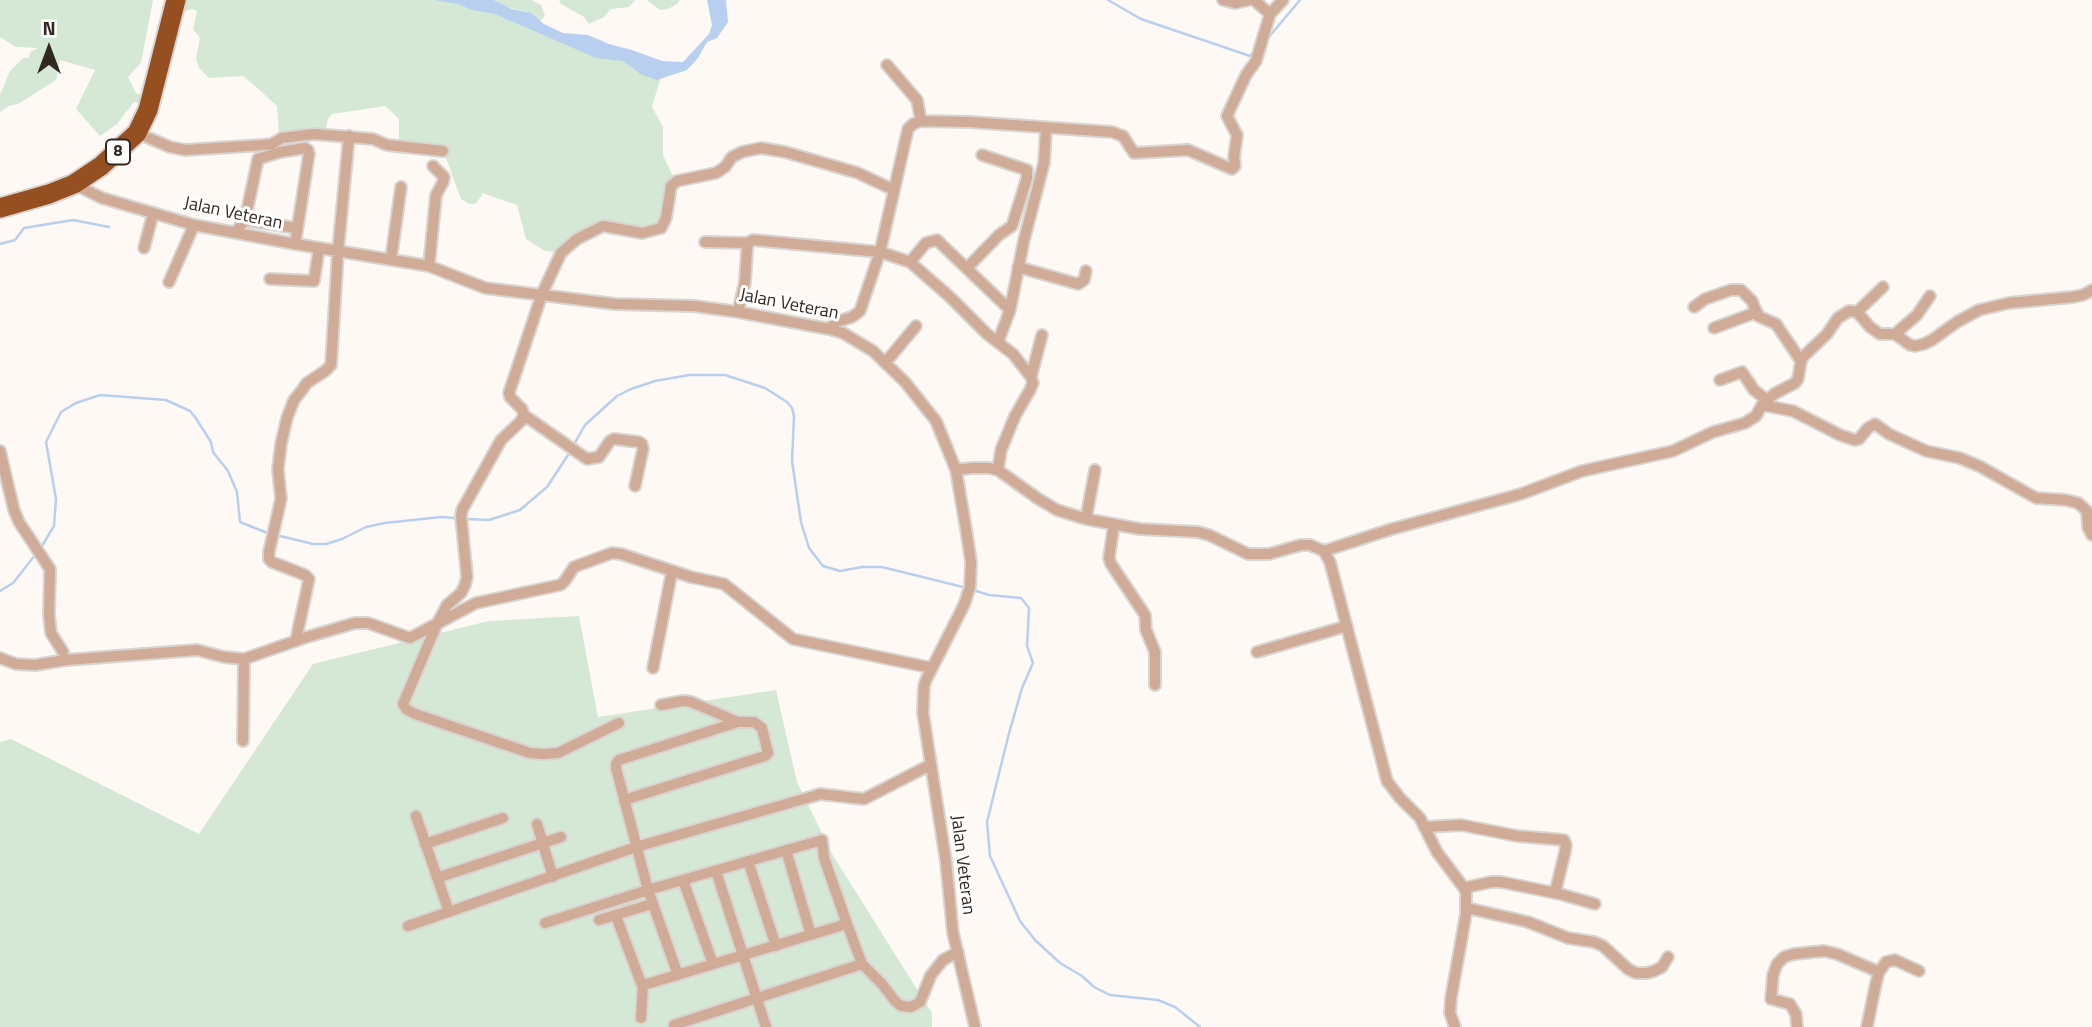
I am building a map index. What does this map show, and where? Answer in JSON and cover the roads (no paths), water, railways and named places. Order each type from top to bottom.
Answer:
[{"type":"highway","name":"8","points":[[0,208],[74,184],[108,160],[136,133],[148,110],[176,0]]},
{"type":"street","points":[[1223,0],[1235,3],[1252,0],[1270,15]]},
{"type":"street","points":[[829,328],[860,311],[880,252],[908,129],[913,124],[921,121],[970,122],[1119,134],[1134,153],[1188,150],[1232,169],[1236,166],[1234,157],[1237,135],[1227,116],[1246,75],[1256,61],[1270,15],[1283,0]]},
{"type":"street","points":[[887,65],[917,100],[921,121]]},
{"type":"street","points":[[998,342],[1010,310],[1044,163],[1046,129]]},
{"type":"street","points":[[136,133],[185,150],[272,144],[282,138],[314,134],[373,139],[387,145],[443,151]]},
{"type":"street","points":[[296,640],[309,579],[272,562],[269,552],[281,499],[278,470],[287,418],[294,400],[307,383],[326,372],[331,365],[349,136]]},
{"type":"street","points":[[235,233],[246,220],[258,159],[305,148],[309,154],[295,244]]},
{"type":"street","points":[[635,486],[642,444],[614,439],[599,457],[587,459],[524,415],[510,397],[509,393],[542,294],[561,253],[577,239],[603,226],[642,233],[661,228],[666,218],[671,186],[677,181],[716,173],[725,167],[732,157],[761,148],[785,152],[858,173],[894,190]]},
{"type":"street","points":[[967,268],[999,234],[1012,226],[1027,178],[1027,170],[982,155]]},
{"type":"street","points":[[429,266],[436,195],[444,177],[433,166]]},
{"type":"street","name":"Jalan Veteran","points":[[74,184],[102,198],[194,225],[429,266],[478,287],[615,304],[694,306],[829,328],[859,341],[886,363],[936,421],[956,470],[971,562],[970,587],[964,605],[932,668],[924,687],[923,698],[953,933],[975,1027]]},
{"type":"street","points":[[391,260],[401,187]]},
{"type":"street","points":[[144,248],[153,214]]},
{"type":"street","points":[[246,220],[296,228]]},
{"type":"street","points":[[169,282],[194,225]]},
{"type":"street","points":[[705,242],[748,243],[761,239],[880,252],[909,262],[987,334],[1013,354],[1031,377]]},
{"type":"street","points":[[909,262],[926,243],[933,240],[942,243],[1010,310]]},
{"type":"street","points":[[738,312],[748,243]]},
{"type":"street","points":[[270,279],[314,281],[320,248]]},
{"type":"street","points":[[1018,267],[1075,284],[1081,284],[1086,271]]},
{"type":"street","points":[[1857,313],[1883,287]]},
{"type":"street","points":[[1694,307],[1705,299],[1737,289],[1746,293],[1761,317],[1776,324],[1801,361]]},
{"type":"street","points":[[1324,551],[1392,529],[1521,494],[1582,471],[1673,451],[1713,432],[1745,423],[1756,416],[1765,402],[1798,379],[1801,361],[1838,318],[1849,311],[1857,313],[1880,334],[1895,334],[1915,346],[1924,344],[1979,310],[2009,303],[2073,297],[2092,290]]},
{"type":"street","points":[[1895,334],[1917,315],[1930,296]]},
{"type":"street","points":[[1714,328],[1757,312]]},
{"type":"street","points":[[886,363],[916,326]]},
{"type":"street","points":[[998,470],[1001,450],[1015,416],[1030,390],[1042,335]]},
{"type":"street","points":[[1720,380],[1742,372],[1765,402],[1793,411],[1840,435],[1855,440],[1875,424],[1889,434],[1926,451],[1960,458],[1981,467],[2036,498],[2078,503],[2087,511],[2088,527],[2092,535]]},
{"type":"street","points":[[524,415],[501,440],[464,505],[461,516],[467,577],[465,585],[461,593],[447,605],[437,624],[403,704],[415,714],[530,753],[558,752],[619,723]]},
{"type":"street","points":[[0,451],[14,510],[50,569],[48,615],[51,633],[63,652]]},
{"type":"street","points":[[956,470],[998,470],[1044,503],[1086,519],[1140,530],[1209,535],[1248,554],[1269,554],[1301,545],[1310,545],[1324,551],[1330,562],[1387,781],[1416,813],[1437,852],[1464,888],[1466,908],[1450,1013],[1455,1027]]},
{"type":"street","points":[[1086,519],[1095,470]]},
{"type":"street","points":[[1114,524],[1109,558],[1145,615],[1146,630],[1155,652],[1154,685]]},
{"type":"street","points":[[0,658],[16,664],[35,665],[66,660],[197,650],[244,659],[355,623],[368,623],[410,638],[476,603],[559,585],[574,568],[612,553],[691,577],[715,581],[732,589],[793,639],[932,668]]},
{"type":"street","points":[[653,668],[672,571]]},
{"type":"street","points":[[1257,652],[1347,626]]},
{"type":"street","points":[[243,741],[244,659]]},
{"type":"street","points":[[661,705],[691,702],[738,722]]},
{"type":"street","points":[[624,800],[765,756],[768,750],[762,728],[754,722],[738,722],[619,760],[616,768],[624,800],[636,847],[652,904],[678,975]]},
{"type":"street","points":[[408,926],[636,847],[820,794],[864,799],[930,765]]},
{"type":"street","points":[[416,816],[449,912]]},
{"type":"street","points":[[425,844],[503,818]]},
{"type":"street","points":[[537,824],[553,877]]},
{"type":"street","points":[[1424,827],[1461,825],[1517,836],[1564,840],[1565,852],[1555,893]]},
{"type":"street","points":[[437,878],[561,837]]},
{"type":"street","points":[[545,923],[822,840],[824,858],[862,964],[895,1001],[905,1007],[920,1002],[931,975],[939,966],[946,966],[959,956]]},
{"type":"street","points":[[786,850],[811,935]]},
{"type":"street","points":[[748,861],[776,946]]},
{"type":"street","points":[[716,871],[766,1027]]},
{"type":"street","points":[[683,880],[713,964]]},
{"type":"street","points":[[1464,888],[1501,882],[1595,904]]},
{"type":"street","points":[[599,920],[652,904]]},
{"type":"street","points":[[1466,908],[1528,922],[1568,938],[1594,942],[1603,946],[1636,973],[1654,971],[1662,967],[1668,957]]},
{"type":"street","points":[[616,916],[643,984],[641,1018]]},
{"type":"street","points":[[643,984],[776,946],[840,926],[846,921]]},
{"type":"street","points":[[1797,1027],[1796,1014],[1790,1004],[1771,999],[1773,975],[1777,964],[1784,957],[1824,951],[1838,954],[1879,972]]},
{"type":"street","points":[[1867,1027],[1879,972],[1886,962],[1895,960],[1919,971]]},
{"type":"street","points":[[674,1025],[862,964]]},
{"type":"water","points":[[434,0],[493,0],[512,9],[531,13],[544,24],[563,33],[588,35],[662,61],[683,62],[709,34],[712,25],[707,0],[726,0],[728,22],[717,38],[707,42],[687,70],[657,80],[642,75],[623,61],[596,58],[495,14]]},
{"type":"waterway","points":[[1108,0],[1141,19],[1250,56],[1253,52]]},
{"type":"waterway","points":[[1268,38],[1300,0]]},
{"type":"waterway","points":[[0,244],[15,240],[24,228],[73,220],[109,227]]},
{"type":"waterway","points":[[573,446],[585,425],[617,396],[655,381],[689,375],[725,375],[765,388],[792,408],[792,461],[801,522],[809,548],[823,566],[840,571],[882,567],[967,588]]},
{"type":"waterway","points":[[40,549],[54,526],[56,499],[46,442],[61,412],[76,403],[100,395],[166,400],[190,411],[211,442],[213,452],[228,471],[237,492],[240,522],[270,534]]},
{"type":"waterway","points":[[466,519],[489,520],[520,510],[547,487],[570,452]]},
{"type":"waterway","points":[[276,535],[313,544],[326,544],[366,527],[385,523],[456,518]]},
{"type":"waterway","points":[[0,591],[13,583],[36,554]]},
{"type":"waterway","points":[[973,590],[989,595],[1021,598],[1029,608],[1027,646],[1033,663],[1022,688],[987,822],[990,856],[1020,921],[1035,940],[1060,963],[1094,987],[1110,995],[1158,1000],[1175,1007],[1200,1027]]}]
